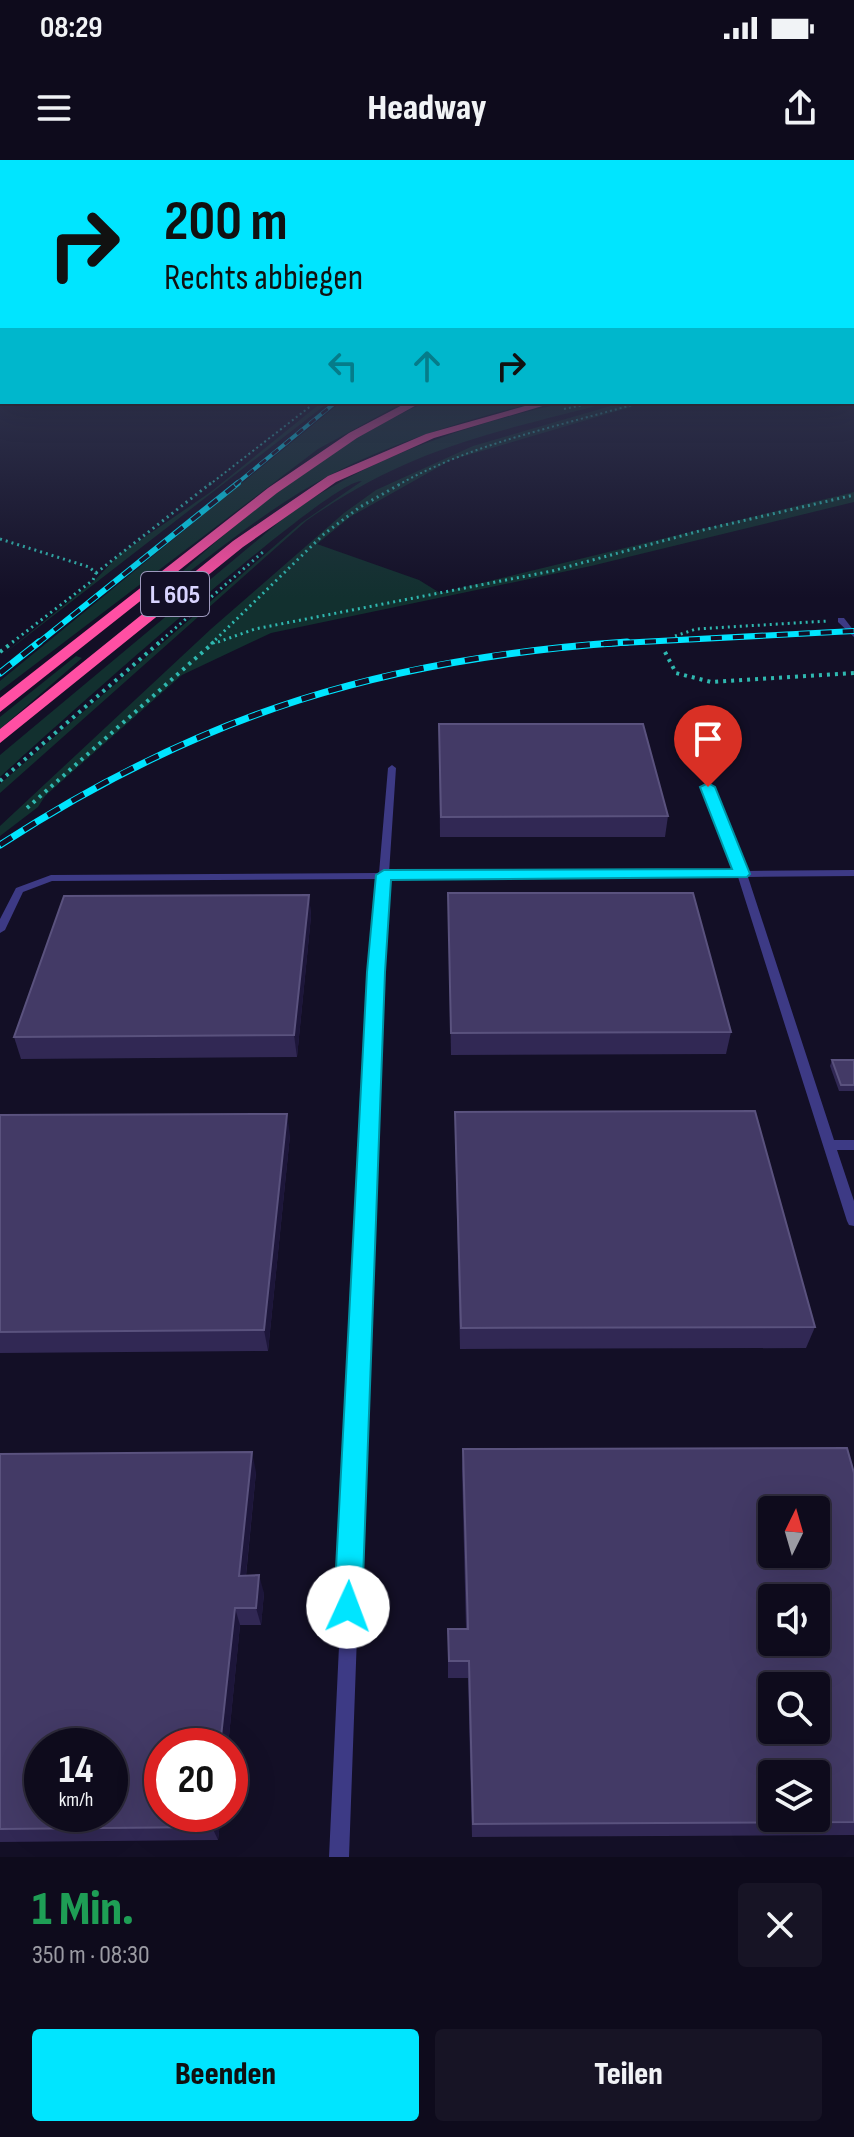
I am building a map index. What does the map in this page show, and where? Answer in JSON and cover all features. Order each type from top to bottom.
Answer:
[{"type":"highway","name":"L 605","points":[[0,707],[209,538],[346,439]]},
{"type":"highway","name":"L 605","points":[[0,738],[238,544],[332,479],[423,439]]},
{"type":"lane","points":[[841,620],[854,619]]},
{"type":"lane","points":[[841,620],[854,635]]},
{"type":"lane","points":[[339,1857],[376,972],[392,768]]},
{"type":"lane","points":[[708,787],[742,874],[854,1221]]},
{"type":"lane","points":[[0,930],[19,890],[51,878],[854,873]]},
{"type":"lane","points":[[830,1145],[854,1145]]},
{"type":"path","points":[[0,652],[268,439]]},
{"type":"path","points":[[27,808],[210,646],[324,534],[398,483],[478,449],[512,439]]},
{"type":"path","points":[[210,646],[255,629],[552,571],[647,548],[703,530],[854,495]]},
{"type":"path","points":[[0,539],[89,567],[96,573]]},
{"type":"path","points":[[0,781],[266,550]]},
{"type":"path","points":[[675,636],[696,629],[841,620]]},
{"type":"path","points":[[665,652],[676,673],[711,682],[854,673]]},
{"type":"green space","points":[[276,439],[281,439],[0,657],[94,581],[120,554],[212,491]]},
{"type":"green space","points":[[296,439],[336,439],[318,449],[0,691],[0,681]]},
{"type":"green space","points":[[355,439],[413,439],[330,475],[289,499],[175,583],[171,582],[260,506]]},
{"type":"green space","points":[[437,439],[473,439],[377,478],[306,521],[0,793],[0,784],[301,523],[362,481],[338,492],[244,564],[0,777],[0,755],[285,517],[350,477]]},
{"type":"green space","points":[[496,439],[522,439],[451,460],[350,517],[317,544],[419,580],[440,593],[854,492],[854,502],[591,566],[271,633],[182,675],[45,796],[38,807],[0,836],[0,826],[211,629],[344,513],[376,490],[473,446]]},
{"type":"green space","points":[[76,656],[82,658],[0,729],[0,717]]},
{"type":"building","points":[[439,724],[643,724],[668,816],[441,817]]},
{"type":"building","points":[[448,893],[693,893],[731,1032],[451,1033]]},
{"type":"building","points":[[309,895],[294,1035],[14,1037],[64,896]]},
{"type":"building","points":[[832,1060],[854,1060],[854,1085],[841,1085]]},
{"type":"building","points":[[755,1111],[815,1327],[461,1328],[455,1112]]},
{"type":"building","points":[[287,1114],[264,1330],[0,1332],[0,1115]]},
{"type":"building","points":[[847,1448],[854,1473],[854,1822],[830,1822],[830,1760],[758,1760],[758,1823],[473,1824],[469,1661],[449,1661],[448,1629],[468,1629],[463,1449]]},
{"type":"building","points":[[252,1452],[239,1576],[259,1575],[256,1608],[235,1608],[222,1728],[144,1728],[144,1828],[128,1828],[128,1728],[24,1728],[24,1829],[0,1829],[0,1454]]},
{"type":"railway","points":[[235,485],[291,439]]},
{"type":"railway","points":[[37,644],[238,483]]},
{"type":"railway","points":[[610,644],[854,631]]},
{"type":"railway","points":[[0,673],[39,642]]},
{"type":"railway","points":[[610,644],[627,642]]},
{"type":"railway","points":[[601,644],[610,644]]},
{"type":"railway","points":[[0,845],[75,799],[150,760],[224,727],[299,700],[376,678],[456,662],[610,644]]},
{"type":"route","points":[[348,1607],[376,972],[384,875],[742,874],[708,787]]}]
